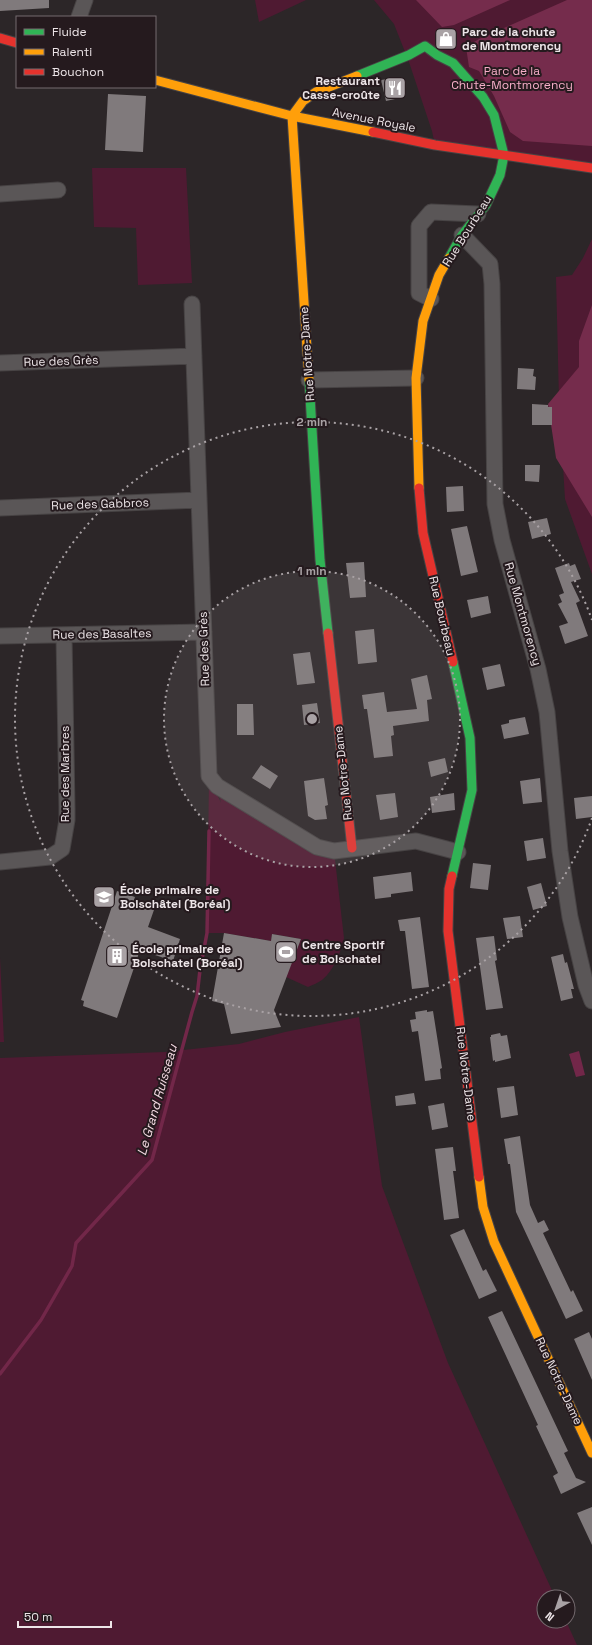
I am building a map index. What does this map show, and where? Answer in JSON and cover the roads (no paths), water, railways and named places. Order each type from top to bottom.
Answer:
[{"type":"street","points":[[79,16],[85,0]]},
{"type":"street","points":[[0,38],[16,43]]},
{"type":"street","name":"Rue Bourbeau","points":[[292,116],[303,101],[316,92],[409,55],[425,46],[437,55],[452,63],[483,97],[494,115],[499,131],[504,155],[500,175],[486,205],[462,235],[439,275],[423,321],[416,378],[419,501],[423,533],[470,738],[472,790],[458,852]]},
{"type":"street","name":"Avenue Royale","points":[[156,80],[292,116],[434,145],[592,168]]},
{"type":"street","name":"Rue Notre-Dame","points":[[292,116],[320,560],[352,848]]},
{"type":"street","points":[[0,194],[58,190]]},
{"type":"street","points":[[431,299],[419,292],[419,226],[431,212],[478,214]]},
{"type":"street","name":"Rue Montmorency","points":[[462,235],[490,264],[492,284],[495,504],[502,540],[543,691],[547,712],[560,851],[570,917],[586,985],[592,1001]]},
{"type":"street","name":"Rue des Grès","points":[[192,304],[210,776],[217,786],[317,847],[334,851],[352,848]]},
{"type":"street","name":"Rue des Grès","points":[[0,363],[194,356]]},
{"type":"street","points":[[309,380],[416,378]]},
{"type":"street","name":"Rue des Gabbros","points":[[0,508],[199,500]]},
{"type":"street","name":"Rue des Basaltes","points":[[0,636],[204,632]]},
{"type":"street","name":"Rue des Marbres","points":[[0,862],[50,857],[62,849],[67,820],[64,634]]},
{"type":"street","points":[[352,848],[416,841],[458,852]]},
{"type":"street","name":"Rue Notre-Dame","points":[[458,852],[449,889],[448,931],[483,1207],[494,1242],[592,1453]]},
{"type":"waterway","name":"Le Grand Ruisseau","points":[[0,1374],[41,1320],[72,1266],[76,1243],[152,1160],[197,996],[207,933],[209,831]]},
{"type":"place","name":"Parc de la chute de Montmorency","points":[[446,39]]},
{"type":"place","name":"Restaurant Casse-croûte","points":[[395,88]]},
{"type":"place","name":"École primaire de Boischâtel (Boréal)","points":[[104,897]]},
{"type":"place","name":"Centre Sportif de Boischatel","points":[[286,952]]},
{"type":"place","name":"École primaire de Boischatel (Boréal)","points":[[117,956]]},
{"type":"park label","name":"Parc de la Chute-Montmorency","points":[[512,78]]}]
